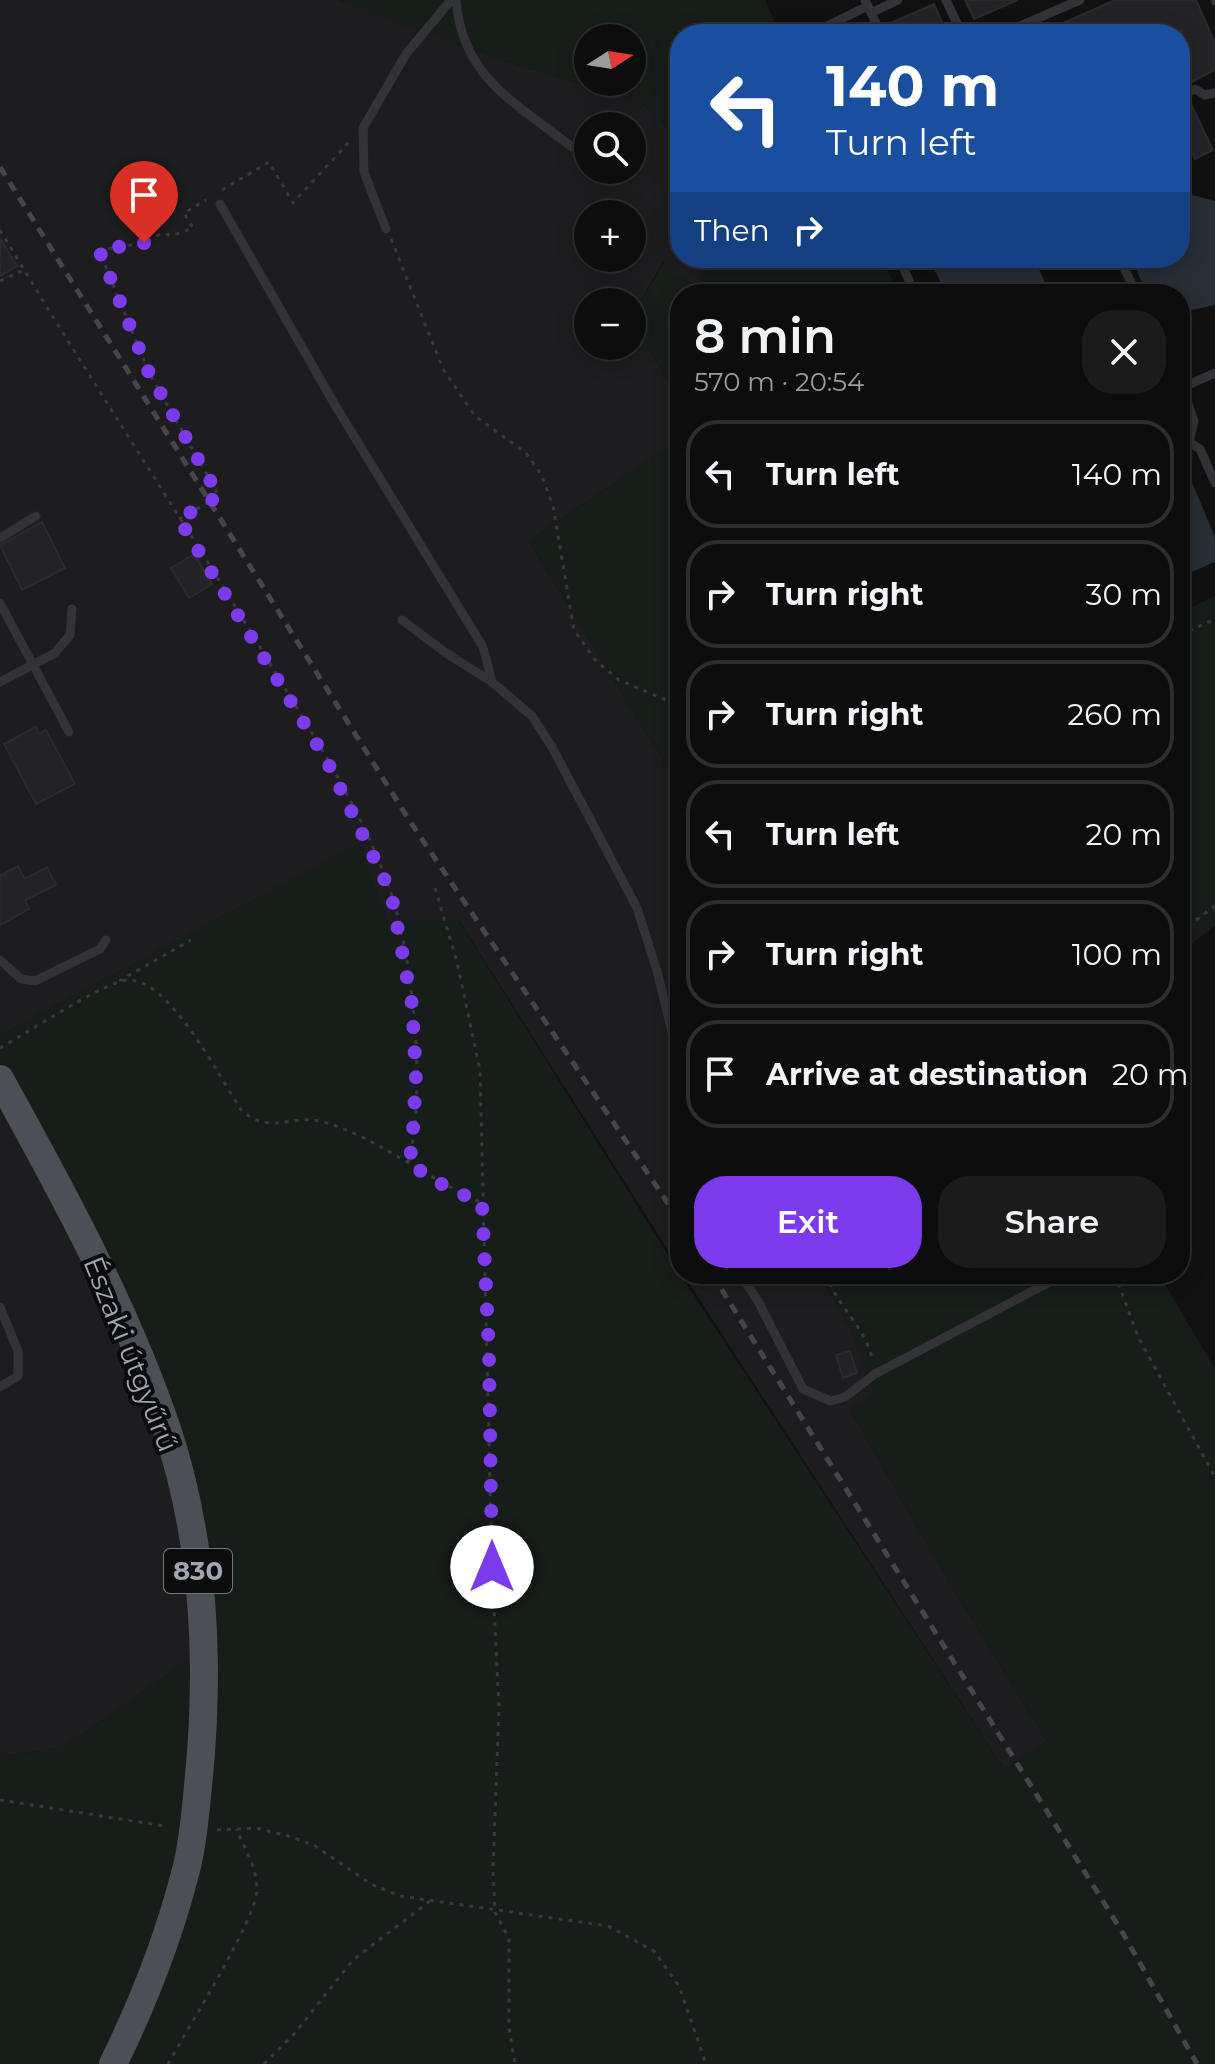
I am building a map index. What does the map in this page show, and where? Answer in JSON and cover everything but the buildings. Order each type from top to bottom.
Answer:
[{"type":"main road","name":"Északi útgyűrű","points":[[0,1079],[134,1347],[167,1430],[199,1572],[205,1650],[203,1730],[188,1863],[147,1990],[113,2064]]},
{"type":"lane","points":[[386,229],[364,172],[363,128],[406,54],[454,0]]},
{"type":"lane","points":[[454,0],[458,23],[471,60],[494,87],[572,147]]},
{"type":"lane","points":[[831,24],[868,6],[898,0]]},
{"type":"lane","points":[[946,0],[957,24]]},
{"type":"lane","points":[[1024,24],[1080,0]]},
{"type":"lane","points":[[1190,91],[1195,89],[1205,95],[1215,93]]},
{"type":"lane","points":[[220,204],[335,405],[483,647],[492,682]]},
{"type":"lane","points":[[1190,381],[1215,373]]},
{"type":"lane","points":[[1190,409],[1194,421],[1190,432]]},
{"type":"lane","points":[[1190,446],[1200,449],[1215,483]]},
{"type":"lane","points":[[0,538],[36,516]]},
{"type":"lane","points":[[0,603],[69,732]]},
{"type":"lane","points":[[0,682],[55,653],[70,635],[72,609]]},
{"type":"lane","points":[[402,620],[492,682],[532,716],[637,908],[670,1024]]},
{"type":"lane","points":[[0,960],[21,979],[35,981],[100,949],[106,940]]},
{"type":"lane","points":[[747,1284],[803,1389],[831,1401],[845,1397],[875,1374],[1046,1284]]},
{"type":"lane","points":[[0,1307],[20,1362],[18,1376],[0,1387]]},
{"type":"path","points":[[221,191],[269,162],[293,203],[363,128]]},
{"type":"path","points":[[179,519],[219,496],[149,373],[99,250],[144,243],[160,234],[174,235],[193,228],[184,213],[208,199]]},
{"type":"path","points":[[386,229],[443,369],[475,416],[526,453],[541,474],[553,506],[574,630],[596,661],[619,680],[670,702]]},
{"type":"path","points":[[0,230],[326,759],[391,893],[402,939],[416,1076],[412,1148],[408,1163]]},
{"type":"path","points":[[0,281],[24,270]]},
{"type":"path","points":[[1190,630],[1215,619]]},
{"type":"path","points":[[435,888],[457,962],[480,1070],[499,1708],[493,1870],[495,1912],[509,1939],[509,2028],[515,2064]]},
{"type":"path","points":[[1190,925],[1215,906]]},
{"type":"path","points":[[0,1048],[191,940]]},
{"type":"path","points":[[116,983],[135,981],[165,998],[242,1111],[255,1121],[272,1125],[322,1121],[482,1203]]},
{"type":"path","points":[[831,1284],[840,1305],[868,1343],[875,1374]]},
{"type":"path","points":[[1119,1284],[1138,1337],[1215,1477]]},
{"type":"path","points":[[0,1800],[165,1826]]},
{"type":"path","points":[[215,1830],[256,1828],[292,1837],[315,1846],[371,1884],[400,1896],[608,1926],[654,1951],[679,1986],[706,2064]]},
{"type":"path","points":[[168,2064],[250,1919],[258,1890],[252,1862],[236,1829]]},
{"type":"path","points":[[264,2064],[295,2033],[353,1960],[430,1901]]},
{"type":"shaded area","points":[[0,0],[339,0],[502,60],[574,82],[574,96],[618,96],[641,103],[670,129],[670,267],[663,261],[646,292],[646,288],[574,288],[574,360],[646,360],[646,343],[670,386],[670,445],[529,541],[670,772],[670,1253],[458,919],[388,924],[359,844],[0,1035]]},
{"type":"shaded area","points":[[339,0],[765,0],[776,24],[670,24],[670,129],[641,103],[618,96],[646,96],[646,24],[574,24],[574,82],[502,60]]},
{"type":"shaded area","points":[[1190,196],[1215,201],[1215,305],[1192,310],[1190,284],[1144,284],[1137,268],[1190,268]]},
{"type":"shaded area","points":[[664,261],[692,284],[670,284],[670,386],[646,343],[646,293]]},
{"type":"shaded area","points":[[672,268],[710,268],[699,284],[691,284]]},
{"type":"shaded area","points":[[711,268],[886,268],[894,284],[698,284]]},
{"type":"shaded area","points":[[934,268],[1038,268],[1046,284],[941,284]]},
{"type":"shaded area","points":[[670,445],[670,772],[529,541]]},
{"type":"shaded area","points":[[1190,480],[1215,537],[1215,562],[1190,573]]},
{"type":"shaded area","points":[[1215,596],[1215,926],[1190,945],[1190,608]]},
{"type":"shaded area","points":[[360,843],[388,924],[457,918],[670,1258],[670,1284],[687,1284],[1004,1769],[1047,1741],[954,1590],[850,1410],[873,1392],[851,1329],[825,1284],[1165,1284],[1215,1369],[1215,2064],[0,2064],[0,1756],[62,1748],[200,1652],[164,1431],[0,1086],[0,1035]]},
{"type":"shaded area","points":[[0,1086],[164,1431],[200,1652],[62,1748],[0,1756]]},
{"type":"shaded area","points":[[689,1284],[825,1284],[851,1329],[874,1392],[850,1410],[954,1590],[1047,1741],[1004,1769]]},
{"type":"railway","points":[[0,167],[409,820],[670,1206]]},
{"type":"railway","points":[[718,1284],[1124,1935],[1197,2064]]},
{"type":"route","points":[[144,243],[99,250],[149,373],[219,496],[179,519],[239,612],[326,759],[370,843],[391,893],[412,1004],[416,1076],[412,1148],[408,1163],[448,1188],[482,1203],[489,1352],[492,1567]]}]
